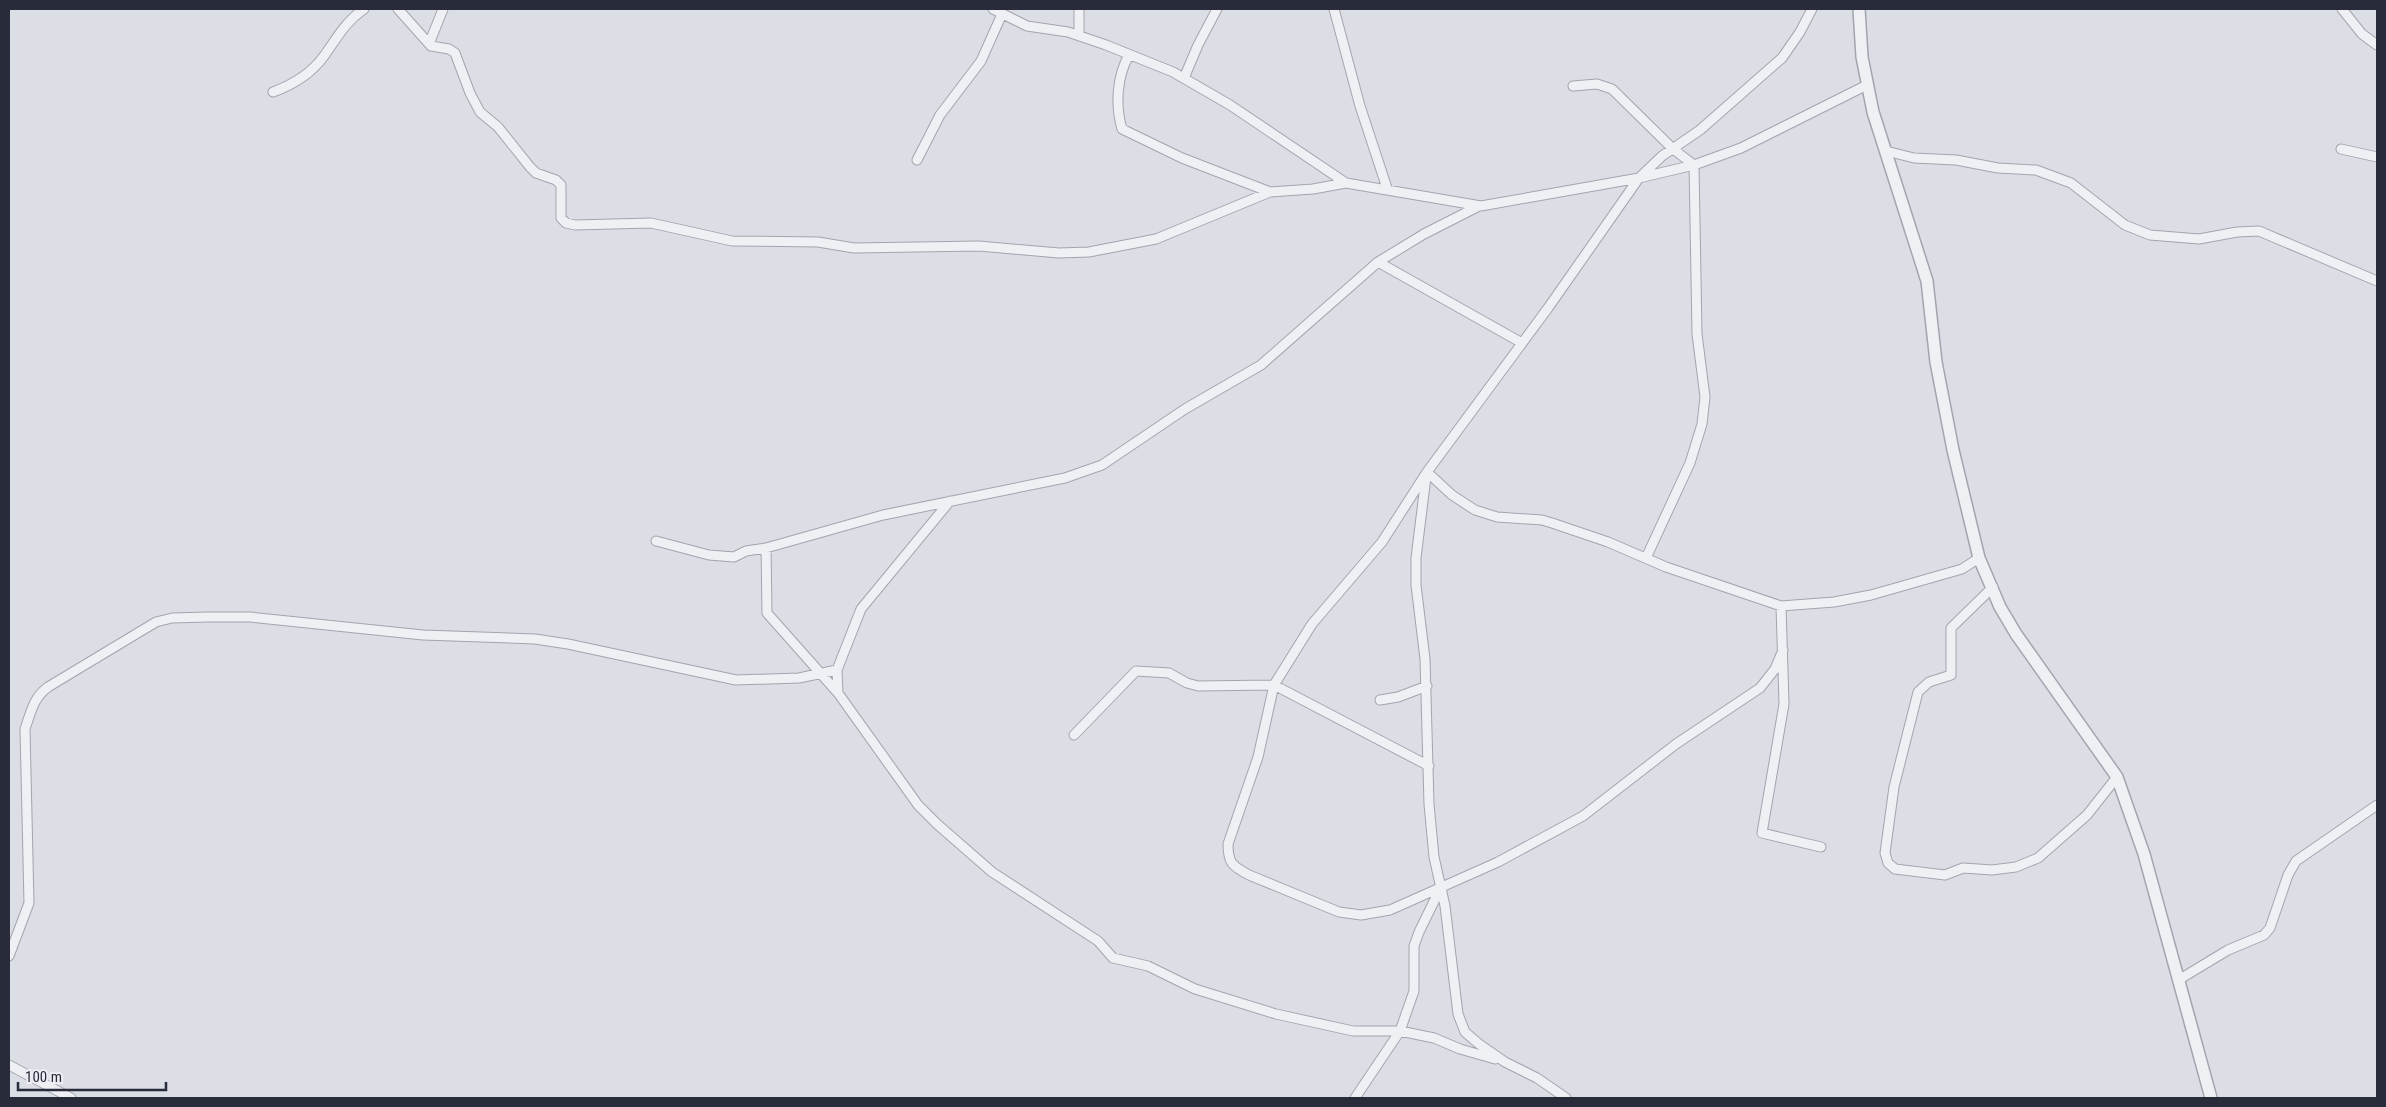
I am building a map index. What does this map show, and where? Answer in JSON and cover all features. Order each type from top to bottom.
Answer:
[{"type":"street","points":[[272,92],[297,81],[309,71],[323,58],[344,26],[364,9]]},
{"type":"street","points":[[398,9],[429,44],[438,49],[449,49],[455,53],[470,93],[480,112],[498,127],[536,173],[556,180],[561,185],[561,218],[566,223],[575,226],[651,223],[732,241],[818,242],[854,248],[979,246],[1059,253],[1089,252],[1156,239],[1270,192],[1313,189],[1346,183],[1387,188],[1446,201],[1480,206]]},
{"type":"street","points":[[429,44],[443,9]]},
{"type":"street","points":[[1079,9],[1079,36]]},
{"type":"street","points":[[1184,78],[1198,45],[1217,9]]},
{"type":"street","points":[[1334,9],[1360,106],[1387,188]]},
{"type":"street","points":[[1783,650],[1775,669],[1760,688],[1676,744],[1584,816],[1511,856],[1390,910],[1362,914],[1339,912],[1235,868],[1228,858],[1228,844],[1258,757],[1274,685],[1284,665],[1312,624],[1382,542],[1427,472],[1522,343],[1639,178],[1652,164],[1700,130],[1782,58],[1800,32],[1812,9]]},
{"type":"street","points":[[1859,9],[1867,85],[1873,112],[1927,281],[1936,362],[1953,450],[1978,558],[1993,586],[2000,607],[2016,634],[2117,777],[2144,854],[2180,979],[2211,1098]]},
{"type":"street","points":[[2342,9],[2362,34],[2377,45]]},
{"type":"street","points":[[917,160],[940,115],[981,61],[998,11],[1027,26],[1058,30],[1079,36],[1184,78],[1230,105],[1346,183]]},
{"type":"street","points":[[1129,55],[1120,71],[1119,79],[1119,113],[1122,129],[1182,158],[1270,192]]},
{"type":"street","points":[[1573,86],[1597,84],[1612,89],[1674,149],[1694,165]]},
{"type":"street","points":[[656,541],[723,558],[883,516],[1065,478],[1102,465],[1185,409],[1261,365],[1378,262],[1424,234],[1480,206],[1639,178],[1694,165],[1762,138],[1867,85]]},
{"type":"street","points":[[2340,149],[2377,158]]},
{"type":"street","points":[[1886,151],[1914,158],[1956,160],[1998,168],[2036,170],[2071,183],[2125,225],[2150,235],[2199,239],[2237,232],[2259,231],[2377,281]]},
{"type":"street","points":[[1646,558],[1690,463],[1702,424],[1705,397],[1697,334],[1694,165]]},
{"type":"street","points":[[1378,262],[1522,343]]},
{"type":"street","points":[[1427,472],[1452,495],[1475,510],[1497,517],[1542,520],[1608,542],[1646,558],[1782,606],[1834,602],[1871,595],[1922,582],[1962,569],[1978,558]]},
{"type":"street","points":[[1427,472],[1416,558],[1427,686],[1429,804],[1434,857],[1441,888],[1458,1014],[1465,1032],[1505,1062],[1537,1078],[1566,1098]]},
{"type":"street","points":[[838,693],[837,670],[861,609],[950,501]]},
{"type":"street","points":[[766,548],[767,613],[838,693],[918,805],[992,872],[1098,941],[1113,958],[1148,966],[1196,989],[1276,1014],[1353,1030],[1400,1031],[1429,1037],[1460,1049],[1505,1062]]},
{"type":"street","points":[[1993,586],[1951,628],[1951,674],[1929,682],[1918,692],[1894,787],[1885,852],[1888,863],[1895,870],[1944,875],[1964,868],[1992,870],[2016,867],[2038,858],[2087,815],[2117,777]]},
{"type":"street","points":[[1782,606],[1784,704],[1762,833],[1821,847]]},
{"type":"street","points":[[9,956],[29,903],[25,728],[34,702],[38,694],[48,687],[163,619],[250,617],[423,635],[535,639],[568,644],[736,680],[822,675],[837,670]]},
{"type":"street","points":[[1074,735],[1136,671],[1169,673],[1187,684],[1198,686],[1274,685],[1429,766]]},
{"type":"street","points":[[1380,700],[1398,697],[1427,686]]},
{"type":"street","points":[[2180,979],[2228,950],[2264,935],[2270,928],[2288,875],[2296,861],[2377,805]]},
{"type":"street","points":[[1355,1098],[1400,1031],[1414,991],[1414,946],[1441,888]]},
{"type":"street","points":[[9,1065],[71,1098]]}]
